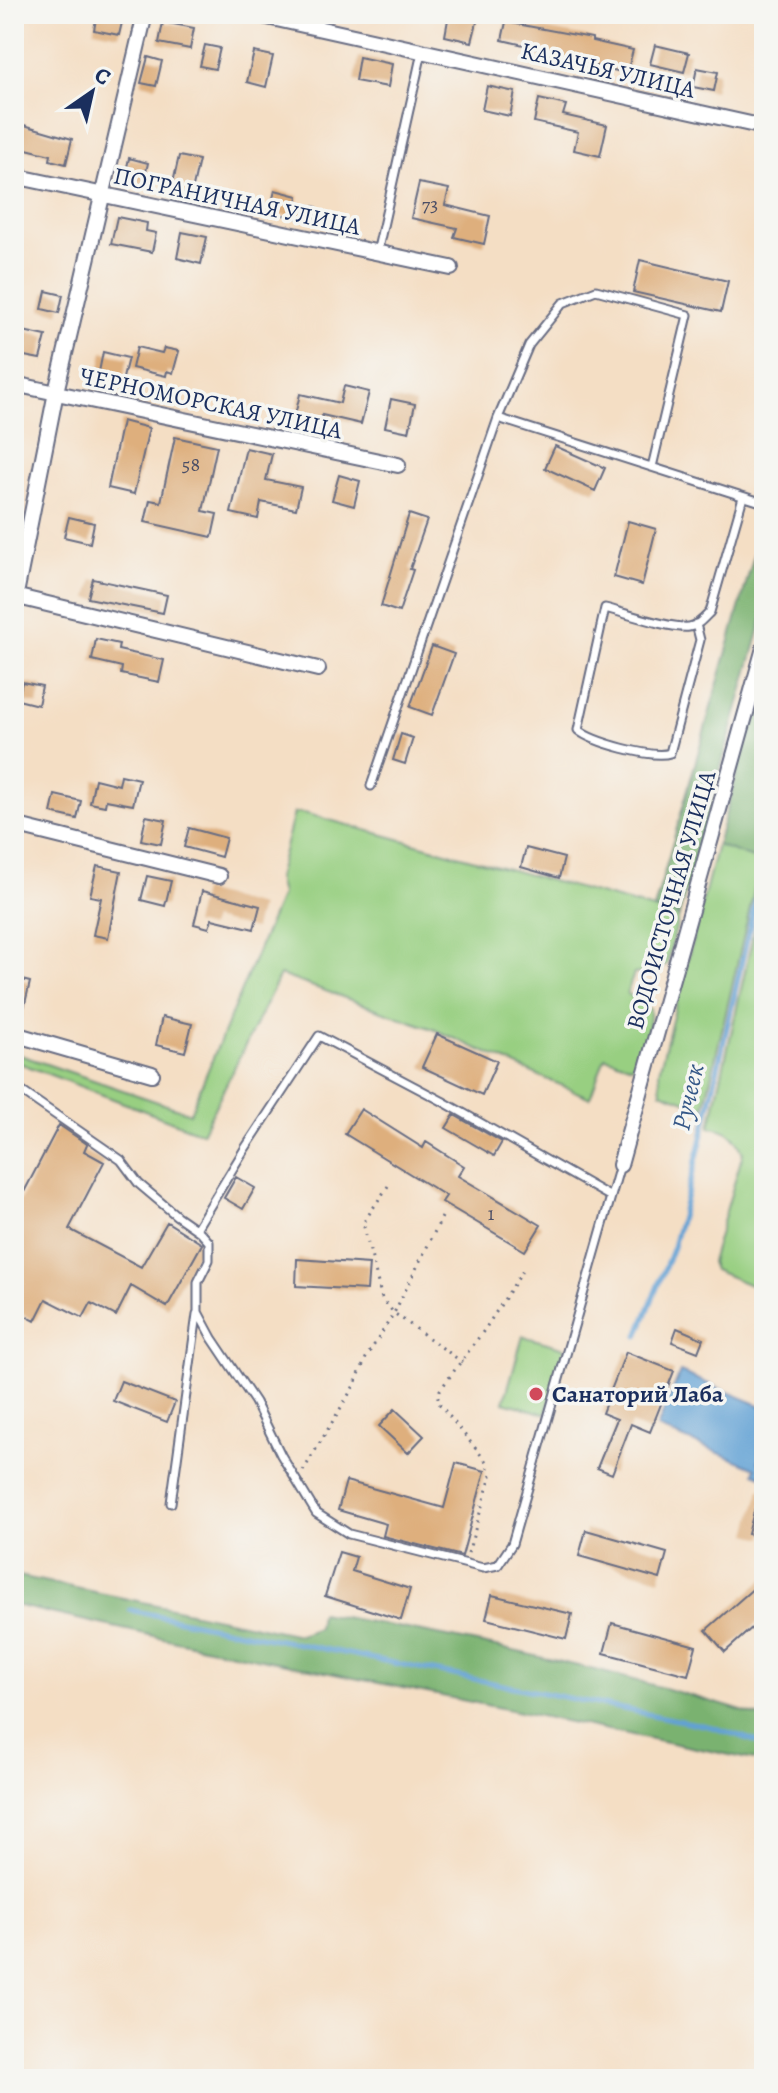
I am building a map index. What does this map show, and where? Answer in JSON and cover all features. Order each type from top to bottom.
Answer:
[{"type":"street","points":[[145,14],[56,392],[15,599],[318,669]]},
{"type":"street","name":"КАЗАЧЬЯ УЛИЦА","points":[[254,14],[764,127]]},
{"type":"street","name":"ПОГРАНИЧНАЯ УЛИЦА","points":[[14,176],[451,268]]},
{"type":"street","name":"ЧЕРНОМОРСКАЯ УЛИЦА","points":[[14,384],[398,465]]},
{"type":"street","name":"ВОДОИСТОЧНАЯ УЛИЦА","points":[[620,1165],[764,648]]},
{"type":"street","points":[[14,825],[219,876]]},
{"type":"street","points":[[14,1034],[152,1074]]},
{"type":"lane","points":[[377,253],[422,50]]},
{"type":"lane","points":[[371,786],[498,418],[529,345],[563,303],[596,290],[688,315],[652,467]]},
{"type":"lane","points":[[498,418],[764,503]]},
{"type":"lane","points":[[696,624],[700,640],[670,753],[663,756],[619,746],[585,736],[578,730],[605,608],[673,625],[689,627],[696,624],[710,612],[743,497]]},
{"type":"lane","points":[[196,1229],[319,1036],[442,1101],[611,1197]]},
{"type":"lane","points":[[14,1086],[121,1160],[139,1184],[209,1242],[209,1260],[198,1282],[198,1312],[171,1503]]},
{"type":"lane","points":[[198,1312],[255,1402],[316,1513],[349,1534],[483,1568],[498,1565],[512,1544],[620,1165]]},
{"type":"path","points":[[388,1186],[363,1223],[382,1299],[394,1313],[462,1362]]},
{"type":"path","points":[[297,1481],[394,1313],[442,1217]]},
{"type":"path","points":[[465,1563],[491,1476],[485,1460],[437,1401],[440,1390],[526,1266]]},
{"type":"green space","points":[[764,520],[764,614],[679,916],[654,909]]},
{"type":"green space","points":[[764,676],[764,849],[761,861],[717,845]]},
{"type":"green space","points":[[294,813],[304,813],[679,916],[667,964],[655,971],[634,974],[627,993],[650,1009],[646,1039],[637,1060],[632,1066],[605,1057],[590,1098],[433,1029],[280,975],[202,1133],[14,1061],[14,1053],[190,1113],[281,895],[277,878]]},
{"type":"green space","points":[[717,845],[761,861],[704,1108],[661,1092],[659,1071]]},
{"type":"green space","points":[[764,887],[764,1291],[714,1270],[711,1262],[743,1153],[731,1134],[710,1127]]},
{"type":"green space","points":[[523,1336],[565,1348],[546,1414],[504,1402]]},
{"type":"green space","points":[[14,1575],[299,1635],[318,1628],[320,1613],[488,1645],[600,1671],[764,1718],[764,1762],[14,1605]]},
{"type":"water","points":[[680,1372],[764,1407],[764,1448],[758,1463],[764,1453],[764,1477],[754,1473],[756,1468],[657,1428]]},
{"type":"building","points":[[97,14],[124,14],[119,35],[94,30]]},
{"type":"building","points":[[449,14],[479,14],[472,42],[445,36]]},
{"type":"building","points":[[163,22],[194,28],[190,49],[159,43]]},
{"type":"building","points":[[506,22],[592,38],[592,41],[633,50],[627,73],[586,64],[586,69],[565,64],[566,58],[545,53],[546,50],[502,40]]},
{"type":"building","points":[[205,45],[220,48],[215,69],[200,66]]},
{"type":"building","points":[[655,45],[689,53],[684,72],[650,64]]},
{"type":"building","points":[[254,52],[273,56],[266,87],[247,82]]},
{"type":"building","points":[[148,57],[162,61],[156,86],[141,83]]},
{"type":"building","points":[[359,57],[392,64],[388,87],[355,81]]},
{"type":"building","points":[[697,68],[718,72],[714,91],[693,87]]},
{"type":"building","points":[[487,86],[515,92],[510,116],[482,110]]},
{"type":"building","points":[[539,99],[566,105],[563,115],[607,125],[600,156],[574,150],[578,132],[534,122]]},
{"type":"building","points":[[17,123],[72,139],[66,164],[50,160],[51,155],[14,146]]},
{"type":"building","points":[[179,156],[199,160],[191,196],[171,192]]},
{"type":"building","points":[[129,158],[148,163],[143,185],[124,181]]},
{"type":"building","points":[[419,183],[449,189],[445,205],[490,216],[484,244],[454,237],[457,228],[411,218]]},
{"type":"building","points":[[275,190],[298,196],[297,203],[317,207],[314,222],[270,212]]},
{"type":"building","points":[[117,217],[147,223],[146,231],[156,233],[152,252],[111,244]]},
{"type":"building","points":[[182,232],[207,237],[201,264],[177,258]]},
{"type":"building","points":[[640,260],[728,281],[721,312],[633,292]]},
{"type":"building","points":[[46,291],[63,295],[59,313],[42,309]]},
{"type":"building","points":[[14,329],[46,336],[40,359],[14,354]]},
{"type":"building","points":[[137,347],[162,353],[164,348],[179,351],[173,373],[167,371],[166,376],[132,368]]},
{"type":"building","points":[[103,352],[128,358],[122,382],[98,377]]},
{"type":"building","points":[[344,386],[369,392],[361,424],[322,415],[319,430],[293,424],[300,394],[340,403]]},
{"type":"building","points":[[391,399],[415,404],[409,432],[385,427]]},
{"type":"building","points":[[122,421],[149,428],[134,494],[108,488]]},
{"type":"building","points":[[175,437],[217,446],[203,511],[217,514],[212,537],[145,522],[150,500],[161,502]]},
{"type":"building","points":[[555,446],[605,468],[595,491],[545,468]]},
{"type":"building","points":[[246,448],[272,454],[266,480],[301,487],[296,509],[261,502],[258,519],[231,513]]},
{"type":"building","points":[[339,475],[360,481],[354,506],[332,500]]},
{"type":"building","points":[[409,514],[427,520],[399,612],[381,606]]},
{"type":"building","points":[[69,517],[94,523],[90,543],[64,537]]},
{"type":"building","points":[[628,521],[656,529],[642,585],[614,577]]},
{"type":"building","points":[[93,579],[167,595],[163,613],[88,598]]},
{"type":"building","points":[[96,639],[119,644],[118,650],[164,660],[159,682],[121,674],[122,667],[92,660]]},
{"type":"building","points":[[432,646],[454,654],[432,715],[410,707]]},
{"type":"building","points":[[22,682],[42,686],[38,705],[18,700]]},
{"type":"building","points":[[401,734],[413,738],[405,764],[393,760]]},
{"type":"building","points":[[121,775],[139,779],[133,805],[106,800],[105,806],[90,803],[95,779],[119,785]]},
{"type":"building","points":[[55,795],[81,801],[77,819],[51,813]]},
{"type":"building","points":[[146,816],[166,820],[161,844],[141,840]]},
{"type":"building","points":[[189,828],[226,838],[221,857],[184,847]]},
{"type":"building","points":[[526,848],[564,858],[559,878],[521,867]]},
{"type":"building","points":[[97,866],[121,871],[108,938],[93,935],[101,898],[90,896]]},
{"type":"building","points":[[147,876],[171,881],[165,906],[141,900]]},
{"type":"building","points":[[202,891],[260,906],[254,929],[212,919],[209,928],[194,924]]},
{"type":"building","points":[[14,978],[30,982],[20,1025],[14,1024]]},
{"type":"building","points":[[162,1017],[192,1024],[185,1052],[156,1045]]},
{"type":"building","points":[[437,1034],[497,1061],[482,1095],[422,1067]]},
{"type":"building","points":[[361,1109],[423,1148],[426,1142],[464,1166],[458,1176],[541,1225],[525,1251],[442,1202],[446,1196],[345,1134]]},
{"type":"building","points":[[454,1115],[502,1142],[494,1156],[446,1128]]},
{"type":"building","points":[[59,1125],[87,1144],[84,1151],[104,1162],[69,1229],[141,1267],[167,1222],[202,1244],[167,1307],[131,1286],[116,1316],[91,1303],[83,1318],[46,1299],[35,1321],[14,1310],[14,1211]]},
{"type":"building","points":[[236,1177],[255,1188],[243,1209],[224,1198]]},
{"type":"building","points":[[297,1259],[369,1264],[367,1290],[296,1286]]},
{"type":"building","points":[[677,1328],[703,1339],[698,1352],[672,1342]]},
{"type":"building","points":[[626,1352],[674,1371],[650,1432],[631,1424],[612,1474],[597,1468],[617,1419],[602,1413]]},
{"type":"building","points":[[121,1381],[175,1402],[167,1422],[113,1401]]},
{"type":"building","points":[[395,1409],[424,1436],[408,1453],[379,1426]]},
{"type":"building","points":[[456,1463],[485,1471],[462,1556],[383,1536],[386,1524],[338,1510],[346,1481],[444,1508]]},
{"type":"building","points":[[760,1489],[764,1490],[764,1538],[748,1534]]},
{"type":"building","points":[[586,1530],[667,1553],[660,1579],[579,1556]]},
{"type":"building","points":[[339,1552],[356,1557],[352,1571],[410,1589],[401,1620],[325,1596]]},
{"type":"building","points":[[764,1579],[764,1617],[725,1652],[706,1630]]},
{"type":"building","points":[[492,1595],[572,1614],[566,1639],[486,1619]]},
{"type":"building","points":[[612,1623],[696,1646],[688,1675],[604,1653]]},
{"type":"waterway","name":"Ручеек","points":[[638,1336],[673,1247],[701,1142],[764,864]]},
{"type":"waterway","points":[[130,1610],[712,1727],[764,1744]]},
{"type":"place","name":"Санаторий Лаба","points":[[536,1394]]}]
